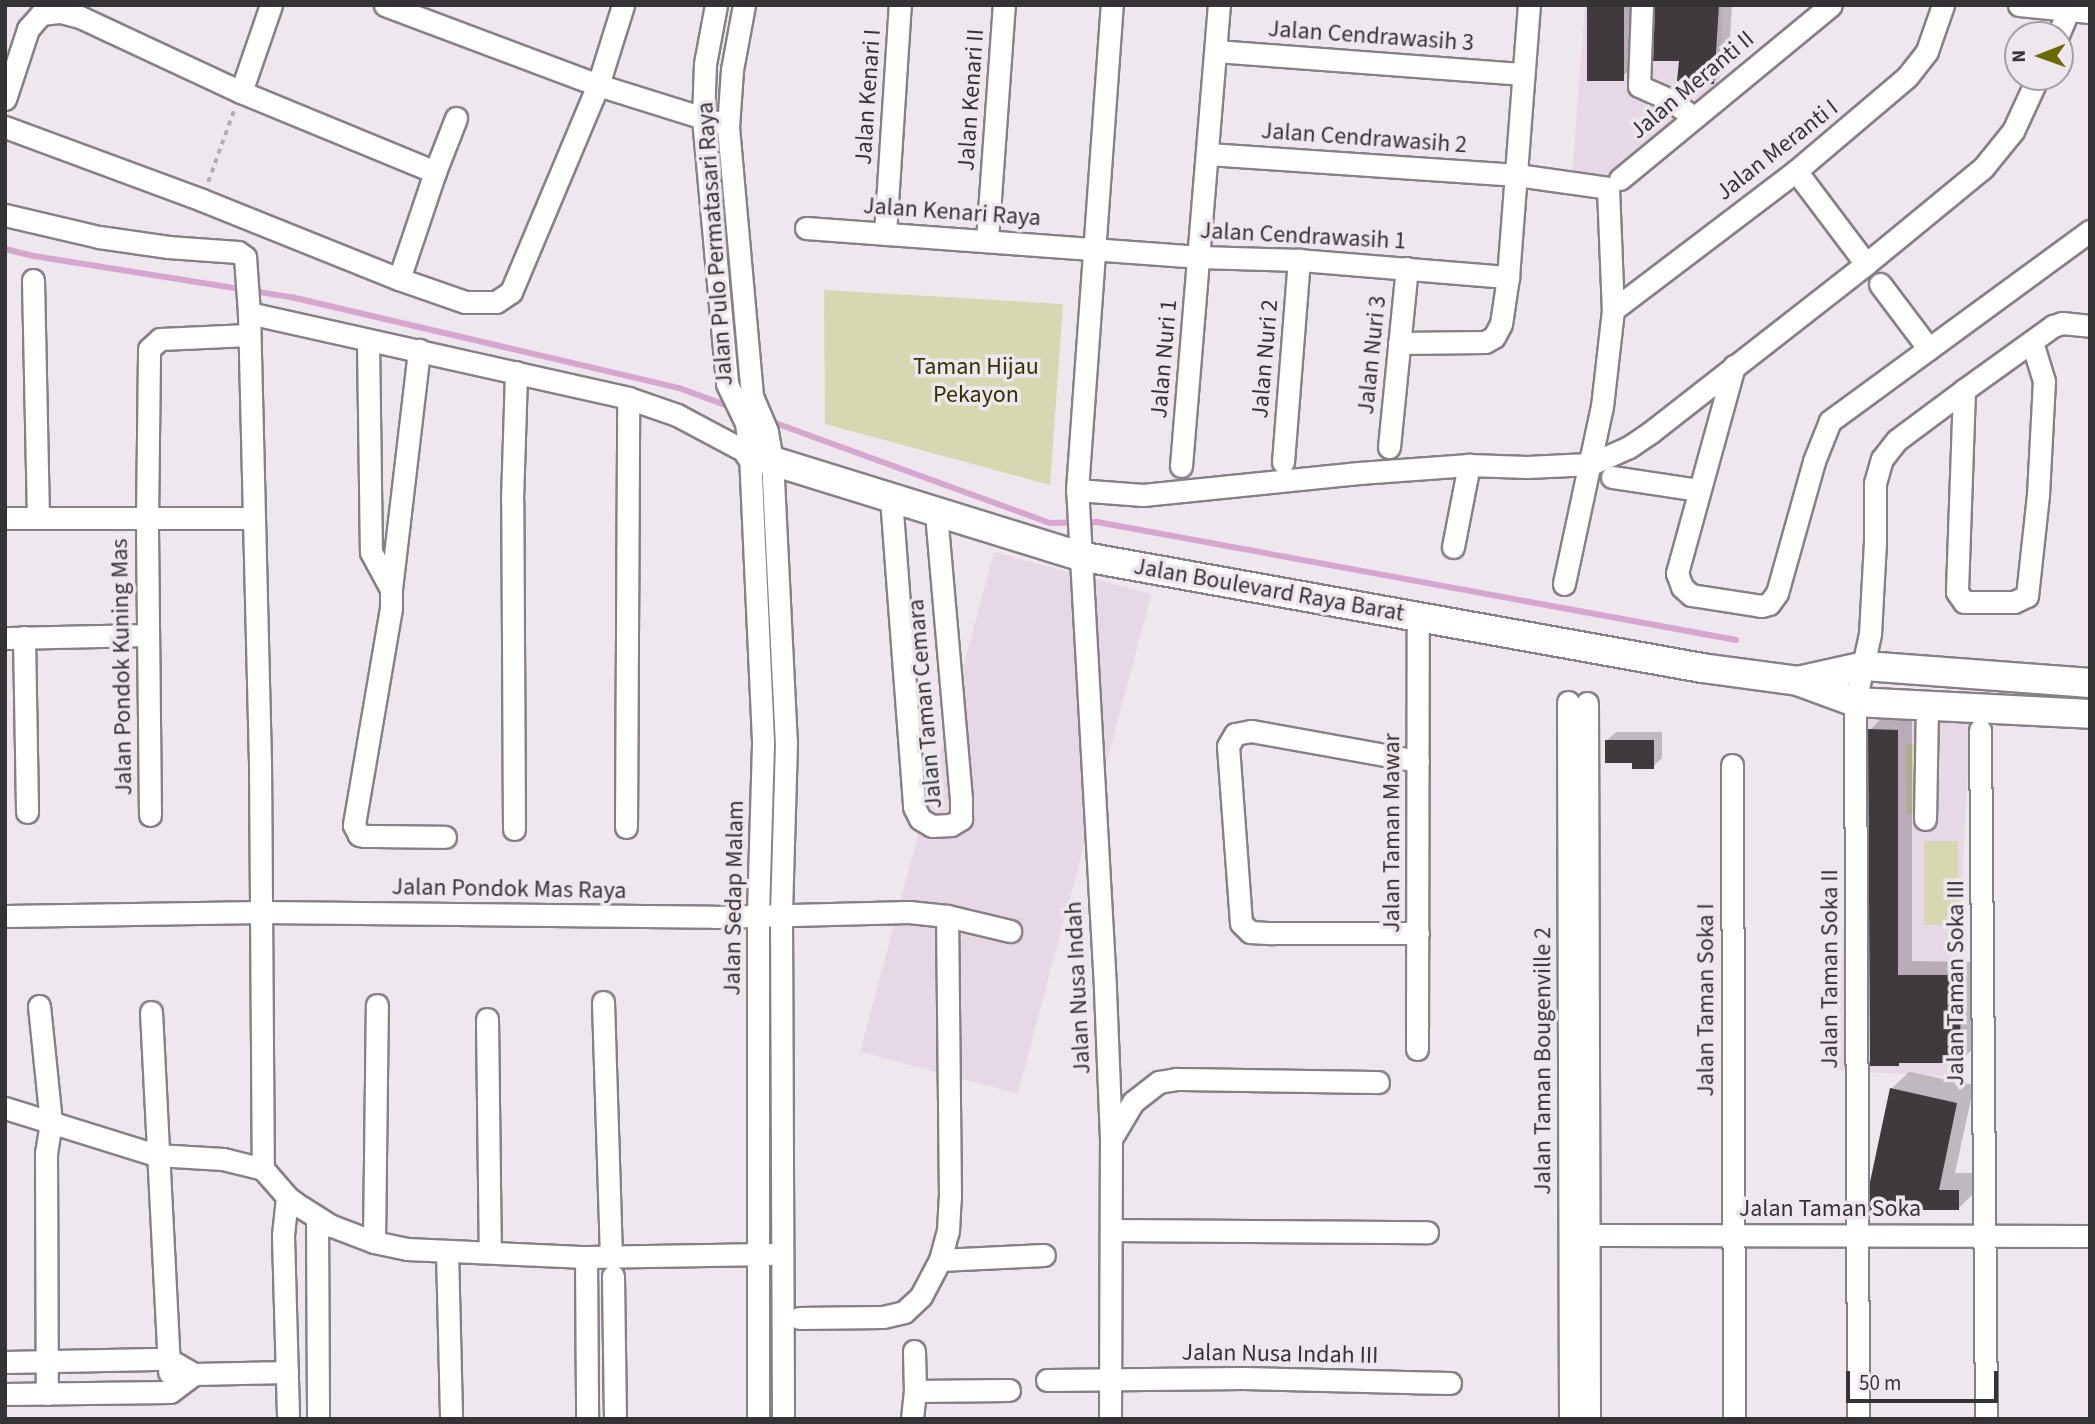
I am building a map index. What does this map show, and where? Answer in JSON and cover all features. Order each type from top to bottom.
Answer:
[{"type":"main road","name":"Jalan Boulevard Raya Barat","points":[[763,448],[936,513],[1079,547],[1418,617],[1702,668],[1798,681]]},
{"type":"main road","points":[[1798,681],[1865,666],[2090,683]]},
{"type":"main road","points":[[1798,681],[1855,702],[2090,714]]},
{"type":"street","points":[[241,92],[271,5]]},
{"type":"street","points":[[385,5],[598,85],[728,127]]},
{"type":"street","points":[[5,127],[202,200],[399,279],[477,304],[496,302],[509,295],[598,85],[623,5]]},
{"type":"street","name":"Jalan Pulo Permatasari Raya","points":[[716,5],[705,64],[703,118],[727,384]]},
{"type":"street","name":"Jalan Pulo Permatasari Raya","points":[[744,5],[732,70],[728,127],[752,396]]},
{"type":"street","name":"Jalan Kenari I","points":[[886,234],[900,5]]},
{"type":"street","name":"Jalan Kenari II","points":[[987,240],[1004,5]]},
{"type":"street","name":"Jalan Nusa Indah","points":[[1110,1419],[1111,1139],[1077,499],[1112,5]]},
{"type":"street","name":"Jalan Nuri 1","points":[[1181,466],[1219,5]]},
{"type":"street","points":[[1399,343],[1489,341],[1501,324],[1517,175],[1529,5]]},
{"type":"street","points":[[1642,5],[1639,86],[1671,100],[1693,117]]},
{"type":"street","name":"Jalan Meranti II","points":[[1620,179],[1831,5]]},
{"type":"street","name":"Jalan Meranti I","points":[[1613,310],[1796,171],[1916,68],[1934,37],[1943,5]]},
{"type":"street","points":[[2019,5],[2076,9]]},
{"type":"street","points":[[5,99],[28,29],[42,10],[80,18],[241,92],[435,172]]},
{"type":"street","name":"Jalan Cendrawasih 3","points":[[1216,51],[1523,74]]},
{"type":"street","points":[[1077,499],[1286,483],[1359,472],[1469,465],[1527,467],[1591,464],[1640,439],[1866,264],[1993,159],[2013,131],[2032,91]]},
{"type":"street","points":[[399,279],[456,118]]},
{"type":"street","name":"Jalan Cendrawasih 2","points":[[1208,153],[1517,175],[1608,188],[1613,310]]},
{"type":"street","points":[[1796,171],[1866,264]]},
{"type":"street","points":[[5,215],[63,230],[134,243],[240,253],[245,257],[254,518],[262,912],[263,1169]]},
{"type":"street","name":"Jalan Kenari Raya","points":[[806,228],[1094,248]]},
{"type":"street","points":[[1734,366],[1679,565],[1682,587],[1691,595],[1755,606],[1769,604],[1777,593],[1814,461],[1830,421],[2090,231]]},
{"type":"street","name":"Jalan Cendrawasih 1","points":[[1094,248],[1199,257],[1299,260],[1508,277]]},
{"type":"street","name":"Jalan Nuri 2","points":[[1283,462],[1299,260]]},
{"type":"street","name":"Jalan Nuri 3","points":[[1389,447],[1407,268]]},
{"type":"street","points":[[33,280],[38,519]]},
{"type":"street","points":[[1880,284],[1929,349]]},
{"type":"street","points":[[248,304],[369,341],[628,398],[763,448]]},
{"type":"street","points":[[1564,584],[1602,406],[1613,310]]},
{"type":"street","name":"Jalan Taman Soka II","points":[[1858,1419],[1855,702],[1865,666],[1875,542],[1875,483],[1882,459],[1897,440],[1964,390],[2053,326],[2062,323],[2090,326]]},
{"type":"street","name":"Jalan Pondok Kuning Mas","points":[[150,815],[147,519],[149,349],[160,339],[249,335]]},
{"type":"street","points":[[369,341],[372,552],[391,589]]},
{"type":"street","points":[[1964,390],[1957,592],[1964,602],[2014,602],[2026,596],[2038,495],[2044,381],[2032,342]]},
{"type":"street","points":[[419,350],[391,608],[354,825],[359,835],[364,836],[445,837]]},
{"type":"street","points":[[513,830],[512,501],[516,372]]},
{"type":"street","name":"Jalan Sedap Malam","points":[[727,384],[746,423],[763,448],[762,745],[758,916],[758,1419]]},
{"type":"street","name":"Jalan Sedap Malam","points":[[752,396],[763,448],[786,743],[781,915],[783,1419]]},
{"type":"street","points":[[626,827],[628,398]]},
{"type":"street","points":[[1453,547],[1469,465]]},
{"type":"street","points":[[1612,477],[1699,490]]},
{"type":"street","name":"Jalan Taman Cemara","points":[[891,498],[914,807],[920,819],[932,825],[951,825],[961,819],[961,799],[936,513]]},
{"type":"street","points":[[5,518],[254,518]]},
{"type":"street","name":"Jalan Taman Mawar","points":[[1418,617],[1418,1049]]},
{"type":"street","points":[[27,812],[15,638],[148,635]]},
{"type":"street","name":"Jalan Taman Bougenville 2","points":[[1570,1419],[1579,1235],[1578,703]]},
{"type":"street","points":[[1925,819],[1927,704]]},
{"type":"street","name":"Jalan Taman Soka III","points":[[1980,730],[1986,1419]]},
{"type":"street","points":[[1418,761],[1251,731],[1235,734],[1228,746],[1241,923],[1250,932],[1418,933]]},
{"type":"street","name":"Jalan Taman Soka I","points":[[1732,765],[1734,1419]]},
{"type":"street","name":"Jalan Pondok Mas Raya","points":[[5,916],[262,912],[758,916],[909,912],[947,916],[1010,931]]},
{"type":"street","points":[[799,1318],[883,1317],[904,1311],[921,1296],[940,1261],[948,1231],[950,1198],[947,916]]},
{"type":"street","points":[[603,1002],[611,1255]]},
{"type":"street","points":[[374,1242],[377,1005]]},
{"type":"street","points":[[40,1006],[51,1122],[46,1152],[47,1394]]},
{"type":"street","points":[[150,1012],[170,1392]]},
{"type":"street","points":[[486,1019],[490,1252]]},
{"type":"street","points":[[1111,1139],[1133,1102],[1159,1082],[1176,1079],[1378,1082]]},
{"type":"street","points":[[5,1108],[156,1155],[223,1159],[263,1169],[287,1198],[317,1217],[374,1242],[407,1249],[586,1256],[782,1254]]},
{"type":"street","points":[[287,1198],[283,1236],[288,1419]]},
{"type":"street","points":[[317,1217],[318,1419]]},
{"type":"street","points":[[1111,1230],[1427,1232]]},
{"type":"street","name":"Jalan Taman Soka","points":[[1579,1235],[2090,1236]]},
{"type":"street","name":"Jalan Taman Bougenville 2","points":[[1579,1235],[1590,1419]]},
{"type":"street","points":[[447,1251],[451,1419]]},
{"type":"street","points":[[940,1261],[1044,1255]]},
{"type":"street","points":[[586,1256],[587,1419]]},
{"type":"street","points":[[613,1276],[615,1419]]},
{"type":"street","points":[[912,1419],[915,1391],[914,1351]]},
{"type":"street","points":[[5,1362],[168,1359],[194,1374],[287,1373]]},
{"type":"street","points":[[5,1394],[170,1392],[194,1374]]},
{"type":"street","name":"Jalan Nusa Indah III","points":[[1047,1380],[1110,1382],[1172,1377],[1450,1383]]},
{"type":"street","points":[[915,1391],[1010,1390]]},
{"type":"path","points":[[202,200],[241,92]]},
{"type":"shaded area","points":[[1585,5],[1723,5],[1720,83],[1607,176],[1572,175]]},
{"type":"shaded area","points":[[994,552],[1151,594],[1018,1094],[860,1051]]},
{"type":"shaded area","points":[[1855,709],[1971,715],[1952,1077],[1836,1071]]},
{"type":"green space","name":"Taman Hijau Pekayon","points":[[824,290],[1063,304],[1050,485],[825,424]]},
{"type":"green space","points":[[1906,744],[1925,745],[1923,814],[1907,814]]},
{"type":"green space","points":[[1924,841],[1958,841],[1958,925],[1924,925]]},
{"type":"building","points":[[1587,5],[1624,5],[1624,81],[1587,81]]},
{"type":"building","points":[[1655,5],[1719,5],[1714,84],[1677,81],[1679,61],[1653,61]]},
{"type":"building","points":[[1868,729],[1898,730],[1898,975],[1961,975],[1960,1063],[1870,1066]]},
{"type":"building","points":[[1605,740],[1654,740],[1654,769],[1632,769],[1632,763],[1605,763]]},
{"type":"building","points":[[1890,1088],[1957,1103],[1939,1190],[1959,1190],[1959,1210],[1870,1210],[1870,1182]]},
{"type":"waterway","points":[[5,249],[34,256],[291,297],[679,388],[731,407]]},
{"type":"waterway","points":[[767,420],[1050,523],[1097,522],[1736,640]]}]
